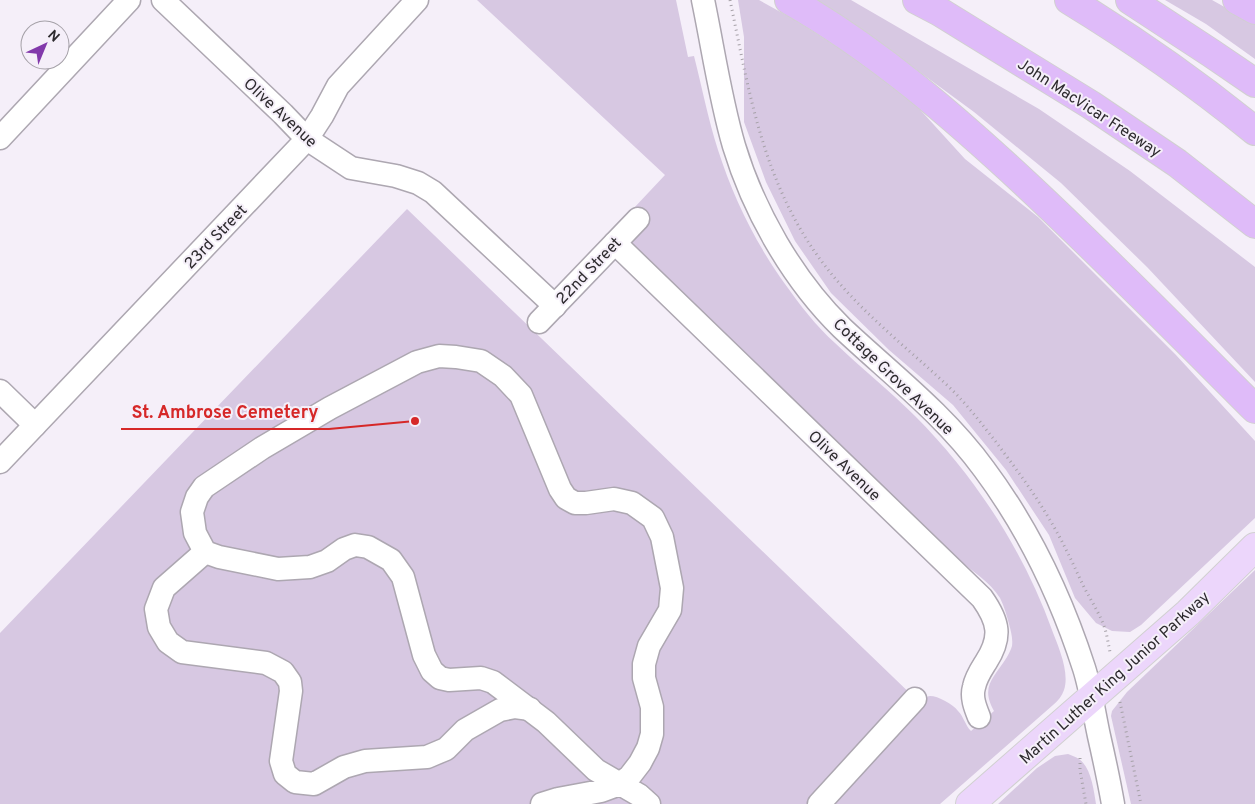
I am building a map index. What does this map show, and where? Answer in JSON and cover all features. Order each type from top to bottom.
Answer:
[{"type":"highway","points":[[789,0],[852,39],[912,83],[982,142],[1106,261],[1255,409]]},
{"type":"highway","name":"John MacVicar Freeway","points":[[917,0],[940,12],[1091,105],[1177,163],[1255,224]]},
{"type":"highway","points":[[1069,0],[1186,79],[1255,130]]},
{"type":"highway","points":[[1130,0],[1255,84]]},
{"type":"highway","points":[[1237,0],[1255,10]]},
{"type":"main road","name":"Martin Luther King Junior Parkway","points":[[970,804],[1188,613],[1255,547]]},
{"type":"street","points":[[0,138],[129,0]]},
{"type":"street","name":"Olive Avenue","points":[[163,0],[283,114],[307,140],[351,168],[396,176],[418,183],[433,192],[555,306]]},
{"type":"street","name":"23rd Street","points":[[0,462],[307,140],[338,86],[416,0]]},
{"type":"street","name":"Cottage Grove Avenue","points":[[703,0],[734,146],[762,216],[779,247],[818,301],[842,327],[927,404],[984,468],[1012,510],[1047,574],[1084,668],[1114,804]]},
{"type":"street","name":"22nd Street","points":[[539,322],[638,219]]},
{"type":"street","name":"Olive Avenue","points":[[615,243],[982,598],[995,620],[998,634],[994,649],[978,674],[973,688],[974,704],[979,717]]},
{"type":"street","points":[[542,804],[601,791],[620,784],[630,776],[640,763],[648,748],[652,734],[652,707],[644,678],[644,664],[649,646],[670,610],[672,588],[662,537],[652,518],[632,503],[614,499],[575,503],[566,498],[560,489],[521,395],[503,376],[481,361],[439,356],[417,362],[330,408],[262,448],[204,487],[197,497],[192,512],[195,533],[206,552],[218,557],[278,569],[310,567],[327,561],[344,549],[355,545],[368,547],[391,560],[403,577],[424,655],[432,671],[440,678],[449,680],[481,678],[493,682],[546,722],[596,770],[620,784],[639,795],[649,804]]},
{"type":"street","points":[[0,391],[36,425]]},
{"type":"street","points":[[206,552],[164,588],[156,609],[159,627],[168,642],[182,652],[266,663],[283,672],[290,682],[291,692],[280,761],[285,774],[295,782],[314,784],[344,768],[365,761],[427,757],[446,749],[465,730],[500,710],[515,706],[530,709]]},
{"type":"street","points":[[819,804],[915,698]]},
{"type":"path","points":[[730,0],[763,145],[773,173],[800,229],[817,255],[850,294],[889,334],[950,388],[981,422],[1024,479],[1045,512],[1064,545],[1104,627]]},
{"type":"path","points":[[1120,701],[1141,804]]},
{"type":"path","points":[[1081,760],[1080,770],[1086,804]]},
{"type":"shaded area","points":[[477,0],[676,0],[688,57],[694,56],[718,150],[738,203],[764,253],[802,307],[815,322],[915,416],[937,439],[977,489],[1012,543],[1040,600],[1057,644],[1066,675],[1064,690],[1061,696],[940,804],[0,804],[0,633],[407,209],[920,703],[930,696],[945,701],[960,713],[971,731],[994,711],[988,695],[990,682],[1007,657],[1012,643],[1006,614],[996,592],[958,559],[631,242],[649,223],[633,209],[665,175]]},
{"type":"shaded area","points":[[738,0],[759,0],[795,20],[875,71],[904,92],[965,159],[1038,217],[1176,355],[1255,441],[1255,518],[1141,625],[1130,632],[1112,631],[1096,623],[1075,598],[1049,535],[1006,470],[953,405],[889,350],[831,293],[795,241],[766,182],[744,122],[744,37]]},
{"type":"shaded area","points":[[811,0],[851,0],[1039,109],[1130,171],[1255,267],[1255,382],[1147,267],[1061,183],[974,112],[891,51]]},
{"type":"shaded area","points":[[1165,0],[1212,0],[1255,24],[1255,59],[1206,24]]},
{"type":"shaded area","points":[[1255,570],[1255,804],[1131,804],[1111,716],[1112,711],[1127,692]]},
{"type":"shaded area","points":[[1068,754],[1079,759],[1086,768],[1091,780],[1096,804],[998,804],[1037,768],[1055,756]]},
{"type":"place","name":"St. Ambrose Cemetery","points":[[415,421]]}]
